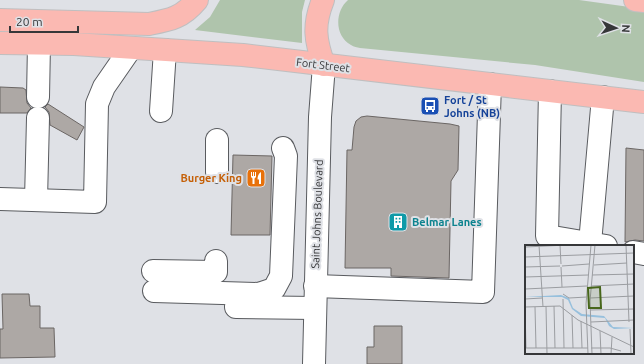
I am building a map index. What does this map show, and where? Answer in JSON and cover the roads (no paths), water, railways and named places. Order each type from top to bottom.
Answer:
[{"type":"main road","points":[[0,20],[149,24],[173,19],[190,8],[197,0]]},
{"type":"main road","points":[[323,0],[316,27],[317,46],[324,64]]},
{"type":"main road","points":[[635,0],[644,1]]},
{"type":"main road","name":"Fort Street","points":[[0,43],[131,48],[243,56],[324,64],[644,102]]},
{"type":"street","points":[[36,200],[39,44]]},
{"type":"street","points":[[0,199],[95,202],[97,104],[104,86],[131,48]]},
{"type":"street","points":[[162,111],[165,50]]},
{"type":"street","name":"Saint Johns Boulevard","points":[[314,364],[320,117],[324,64]]},
{"type":"street","points":[[315,286],[483,292],[490,84]]},
{"type":"street","points":[[550,91],[547,236],[598,244],[603,97]]},
{"type":"street","points":[[217,140],[217,172]]},
{"type":"street","points":[[153,283],[259,294],[274,289],[281,276],[286,156],[283,148]]},
{"type":"street","points":[[634,252],[644,254]]},
{"type":"street","points":[[153,283],[216,272],[216,261]]},
{"type":"street","points":[[153,283],[157,297],[170,306],[315,308]]},
{"type":"place","name":"Fort / St Johns (NB)","points":[[430,106]]},
{"type":"place","name":"Burger King","points":[[256,178]]},
{"type":"place","name":"Belmar Lanes","points":[[398,222]]}]
